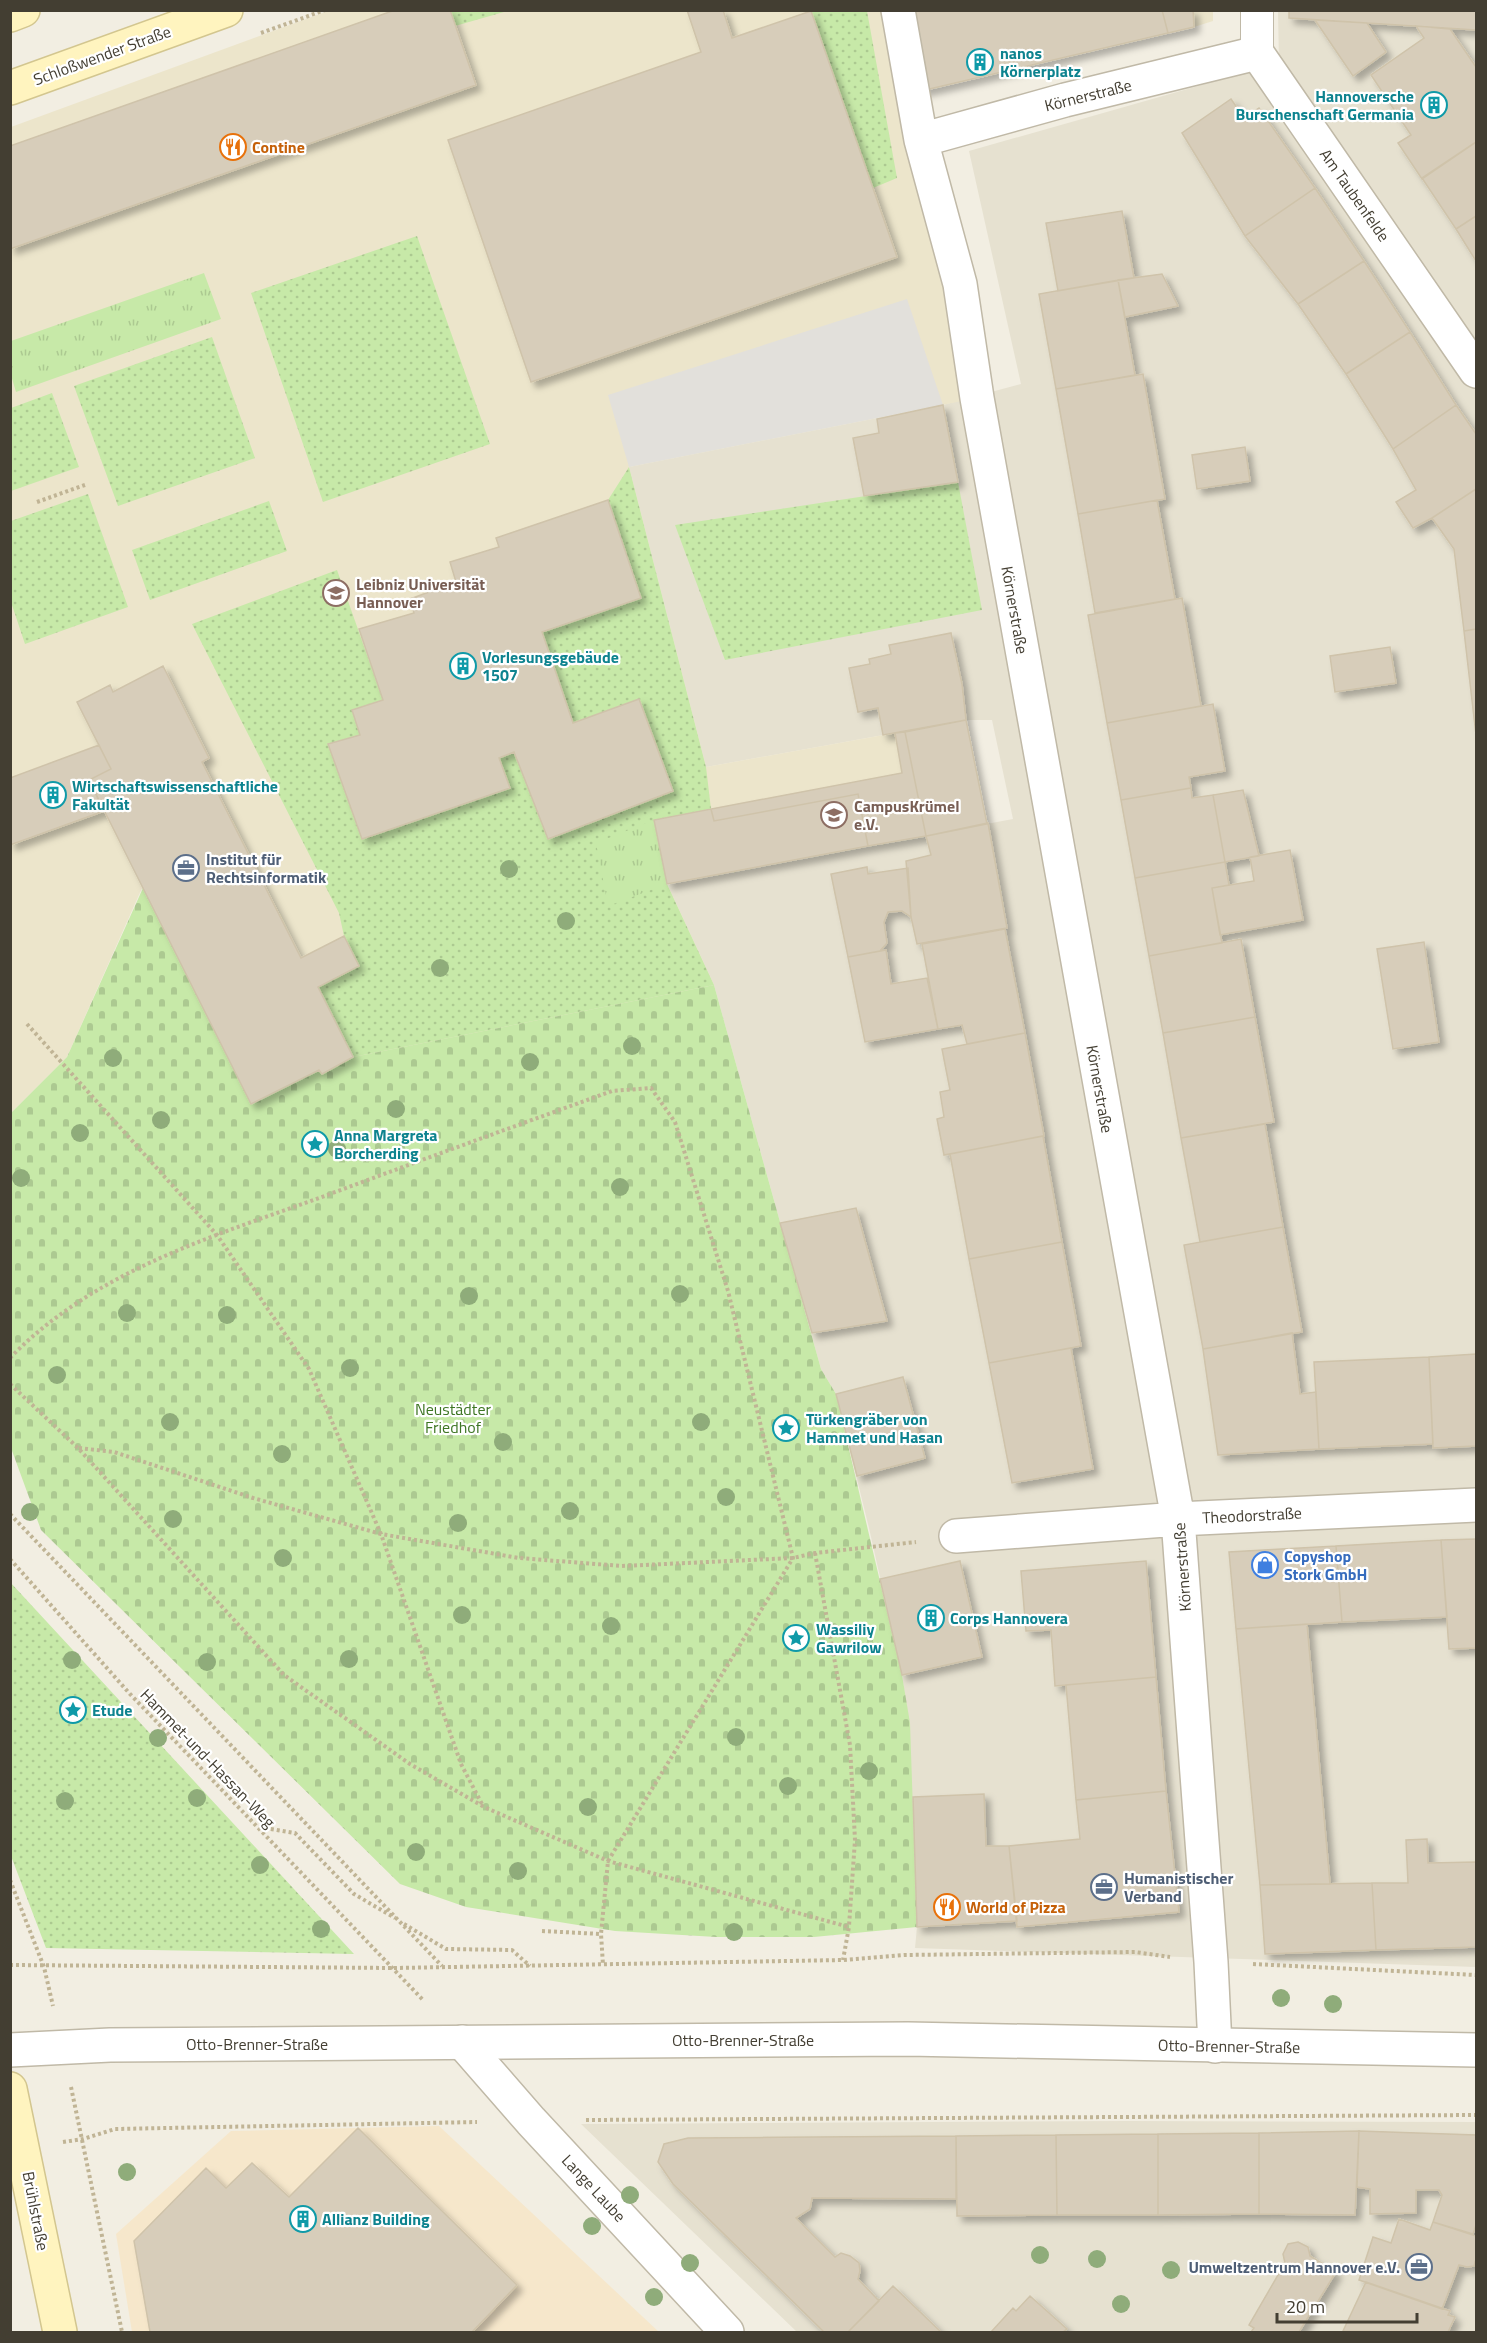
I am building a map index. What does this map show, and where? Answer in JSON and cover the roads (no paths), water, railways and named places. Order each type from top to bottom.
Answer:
[{"type":"main road","points":[[10,15],[23,10]]},
{"type":"main road","name":"Schloßwender Straße","points":[[10,88],[226,10]]},
{"type":"main road","name":"Brühlstraße","points":[[10,2089],[60,2332]]},
{"type":"street","name":"Körnerstraße","points":[[898,10],[921,140],[960,284],[981,421],[1178,1519],[1211,1962],[1215,2046]]},
{"type":"street","points":[[1257,10],[1257,53]]},
{"type":"street","name":"Körnerstraße","points":[[921,140],[1065,100],[1257,53]]},
{"type":"street","name":"Am Taubenfelde","points":[[1257,53],[1476,372]]},
{"type":"street","name":"Theodorstraße","points":[[956,1536],[1178,1519],[1476,1505]]},
{"type":"street","name":"Otto-Brenner-Straße","points":[[10,2050],[61,2046],[908,2039],[1476,2050]]},
{"type":"street","name":"Lange Laube","points":[[462,2042],[531,2121],[727,2332]]},
{"type":"place","name":"nanos Körnerplatz","points":[[980,62]]},
{"type":"place","name":"Hannoversche Burschenschaft Germania","points":[[1434,105]]},
{"type":"place","name":"Contine","points":[[233,147]]},
{"type":"place","name":"Leibniz Universität Hannover","points":[[336,593]]},
{"type":"place","name":"Vorlesungsgebäude 1507","points":[[463,666]]},
{"type":"place","name":"Wirtschaftswissenschaftliche Fakultät","points":[[53,795]]},
{"type":"place","name":"CampusKrümel e.V.","points":[[834,815]]},
{"type":"place","name":"Institut für Rechtsinformatik","points":[[186,868]]},
{"type":"place","name":"Anna Margreta Borcherding","points":[[315,1144]]},
{"type":"place","name":"Türkengräber von Hammet und Hasan","points":[[786,1428]]},
{"type":"place","name":"Copyshop Stork GmbH","points":[[1265,1565]]},
{"type":"place","name":"Corps Hannovera","points":[[931,1618]]},
{"type":"place","name":"Wassiliy Gawrilow","points":[[796,1638]]},
{"type":"place","name":"Etude","points":[[73,1710]]},
{"type":"place","name":"Humanistischer Verband","points":[[1104,1887]]},
{"type":"place","name":"World of Pizza","points":[[947,1907]]},
{"type":"place","name":"Allianz Building","points":[[303,2219]]},
{"type":"place","name":"Umweltzentrum Hannover e.V.","points":[[1419,2267]]},
{"type":"park label","name":"Neustädter Friedhof","points":[[453,1418]]}]
